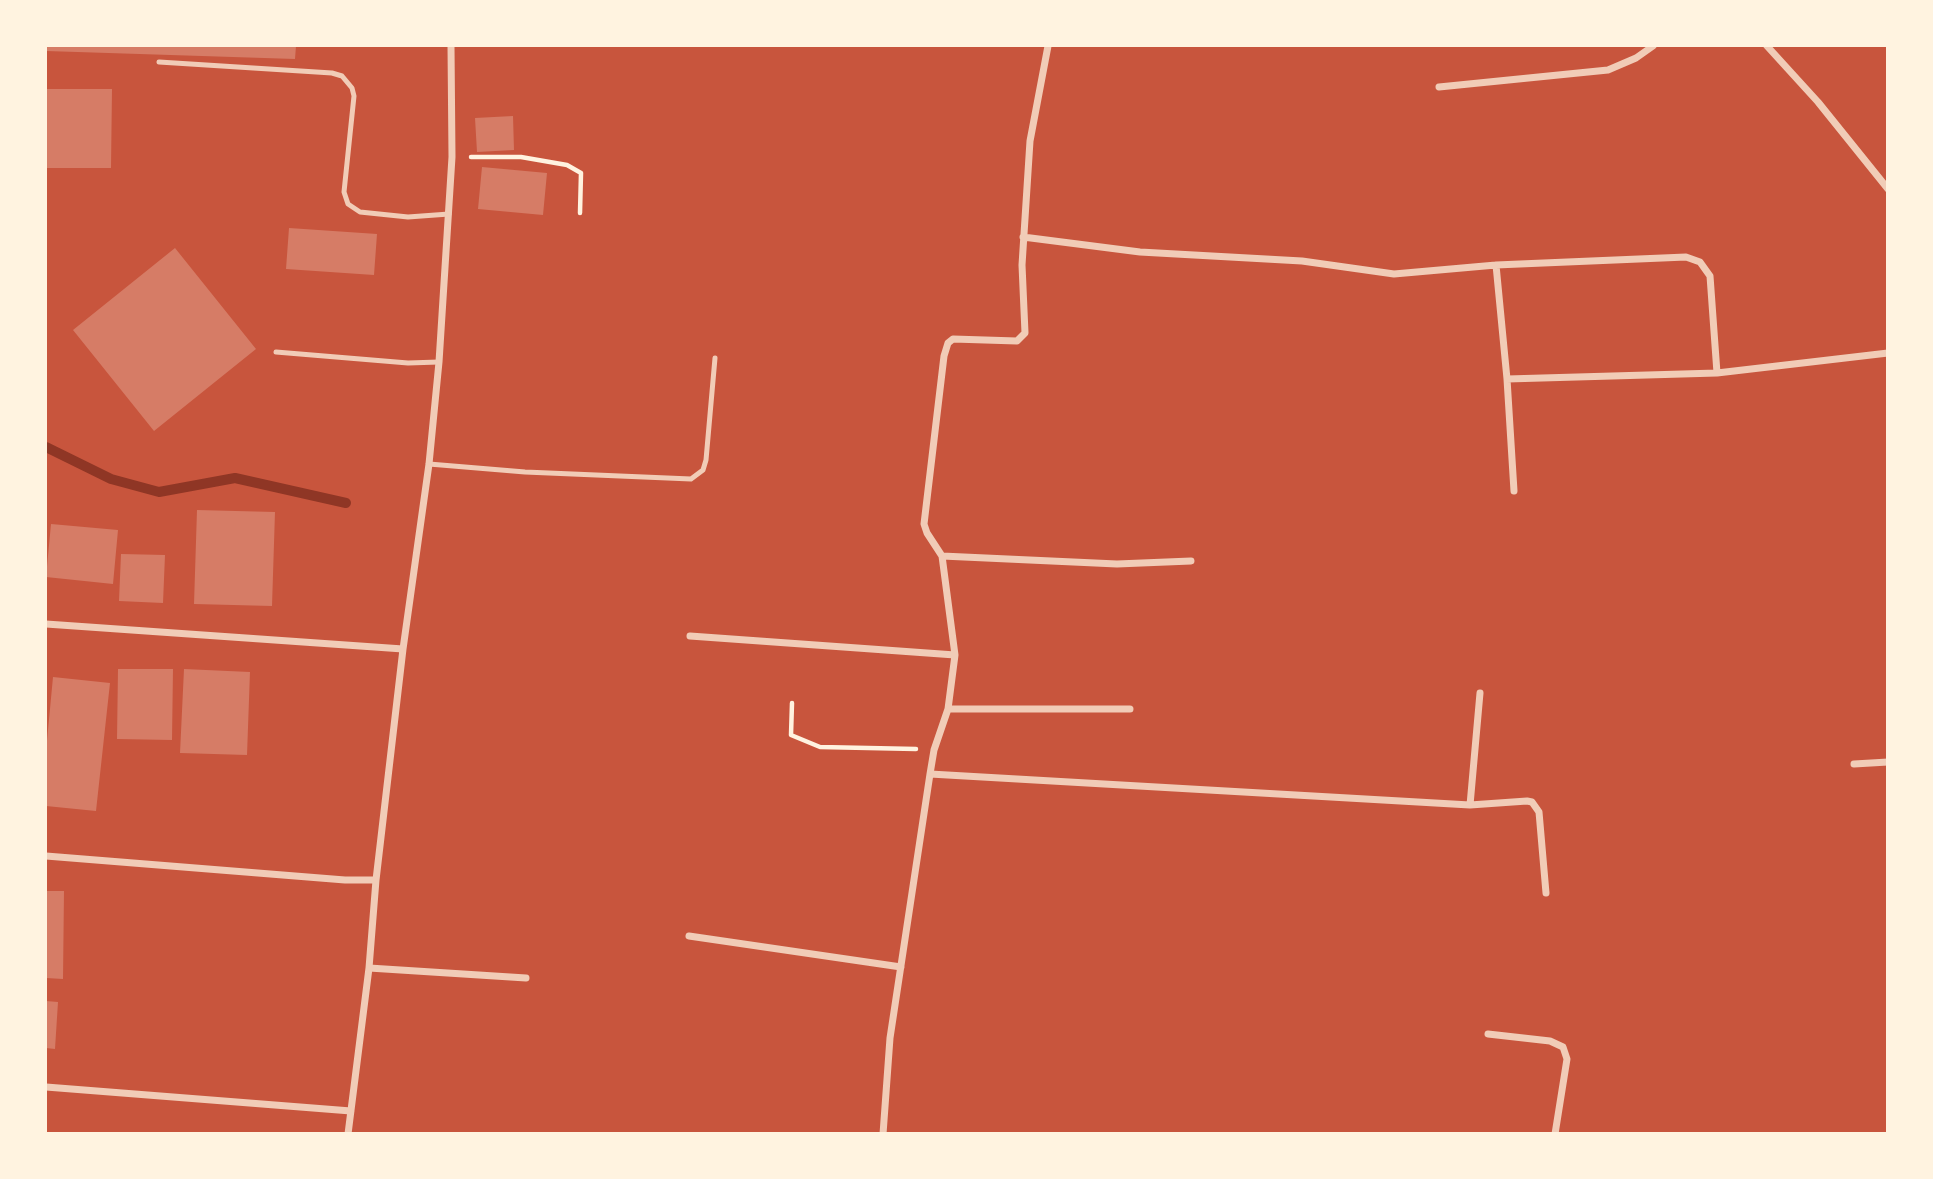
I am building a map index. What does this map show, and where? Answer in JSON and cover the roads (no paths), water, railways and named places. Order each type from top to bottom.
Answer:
[{"type":"street","points":[[348,1133],[369,968],[376,880],[403,649],[431,464],[452,157],[451,46]]},
{"type":"street","points":[[883,1133],[890,1038],[934,750],[948,709],[955,655],[942,556],[924,524],[947,347],[953,339],[1017,341],[1023,337],[1023,237],[1030,141],[1048,46]]},
{"type":"street","points":[[1439,87],[1599,72],[1622,65],[1653,46]]},
{"type":"street","points":[[1767,46],[1886,184]]},
{"type":"street","points":[[1023,237],[1140,252],[1302,261],[1394,274],[1496,265],[1693,258],[1710,276],[1717,373]]},
{"type":"street","points":[[1496,265],[1514,491]]},
{"type":"street","points":[[1507,379],[1717,373],[1888,354]]},
{"type":"street","points":[[942,556],[1124,564],[1191,561]]},
{"type":"street","points":[[46,624],[403,649]]},
{"type":"street","points":[[690,636],[955,655]]},
{"type":"street","points":[[1470,805],[1480,693]]},
{"type":"street","points":[[948,709],[1130,709]]},
{"type":"street","points":[[1854,764],[1888,762]]},
{"type":"street","points":[[930,774],[1470,805],[1521,800],[1532,802],[1539,812],[1546,893]]},
{"type":"street","points":[[46,856],[345,880],[376,880]]},
{"type":"street","points":[[689,936],[901,967]]},
{"type":"street","points":[[369,968],[526,978]]},
{"type":"street","points":[[1488,1034],[1550,1041],[1563,1047],[1567,1059],[1555,1133]]},
{"type":"street","points":[[46,1087],[351,1111]]},
{"type":"lane","points":[[159,62],[332,73],[342,76],[352,88],[354,96],[344,192],[348,204],[360,212],[408,217],[449,214]]},
{"type":"lane","points":[[276,352],[418,363],[439,362]]},
{"type":"lane","points":[[431,464],[525,472],[691,479],[703,470],[706,460],[715,358]]},
{"type":"waterway","points":[[46,447],[111,479],[159,492],[235,478],[346,503]]}]
